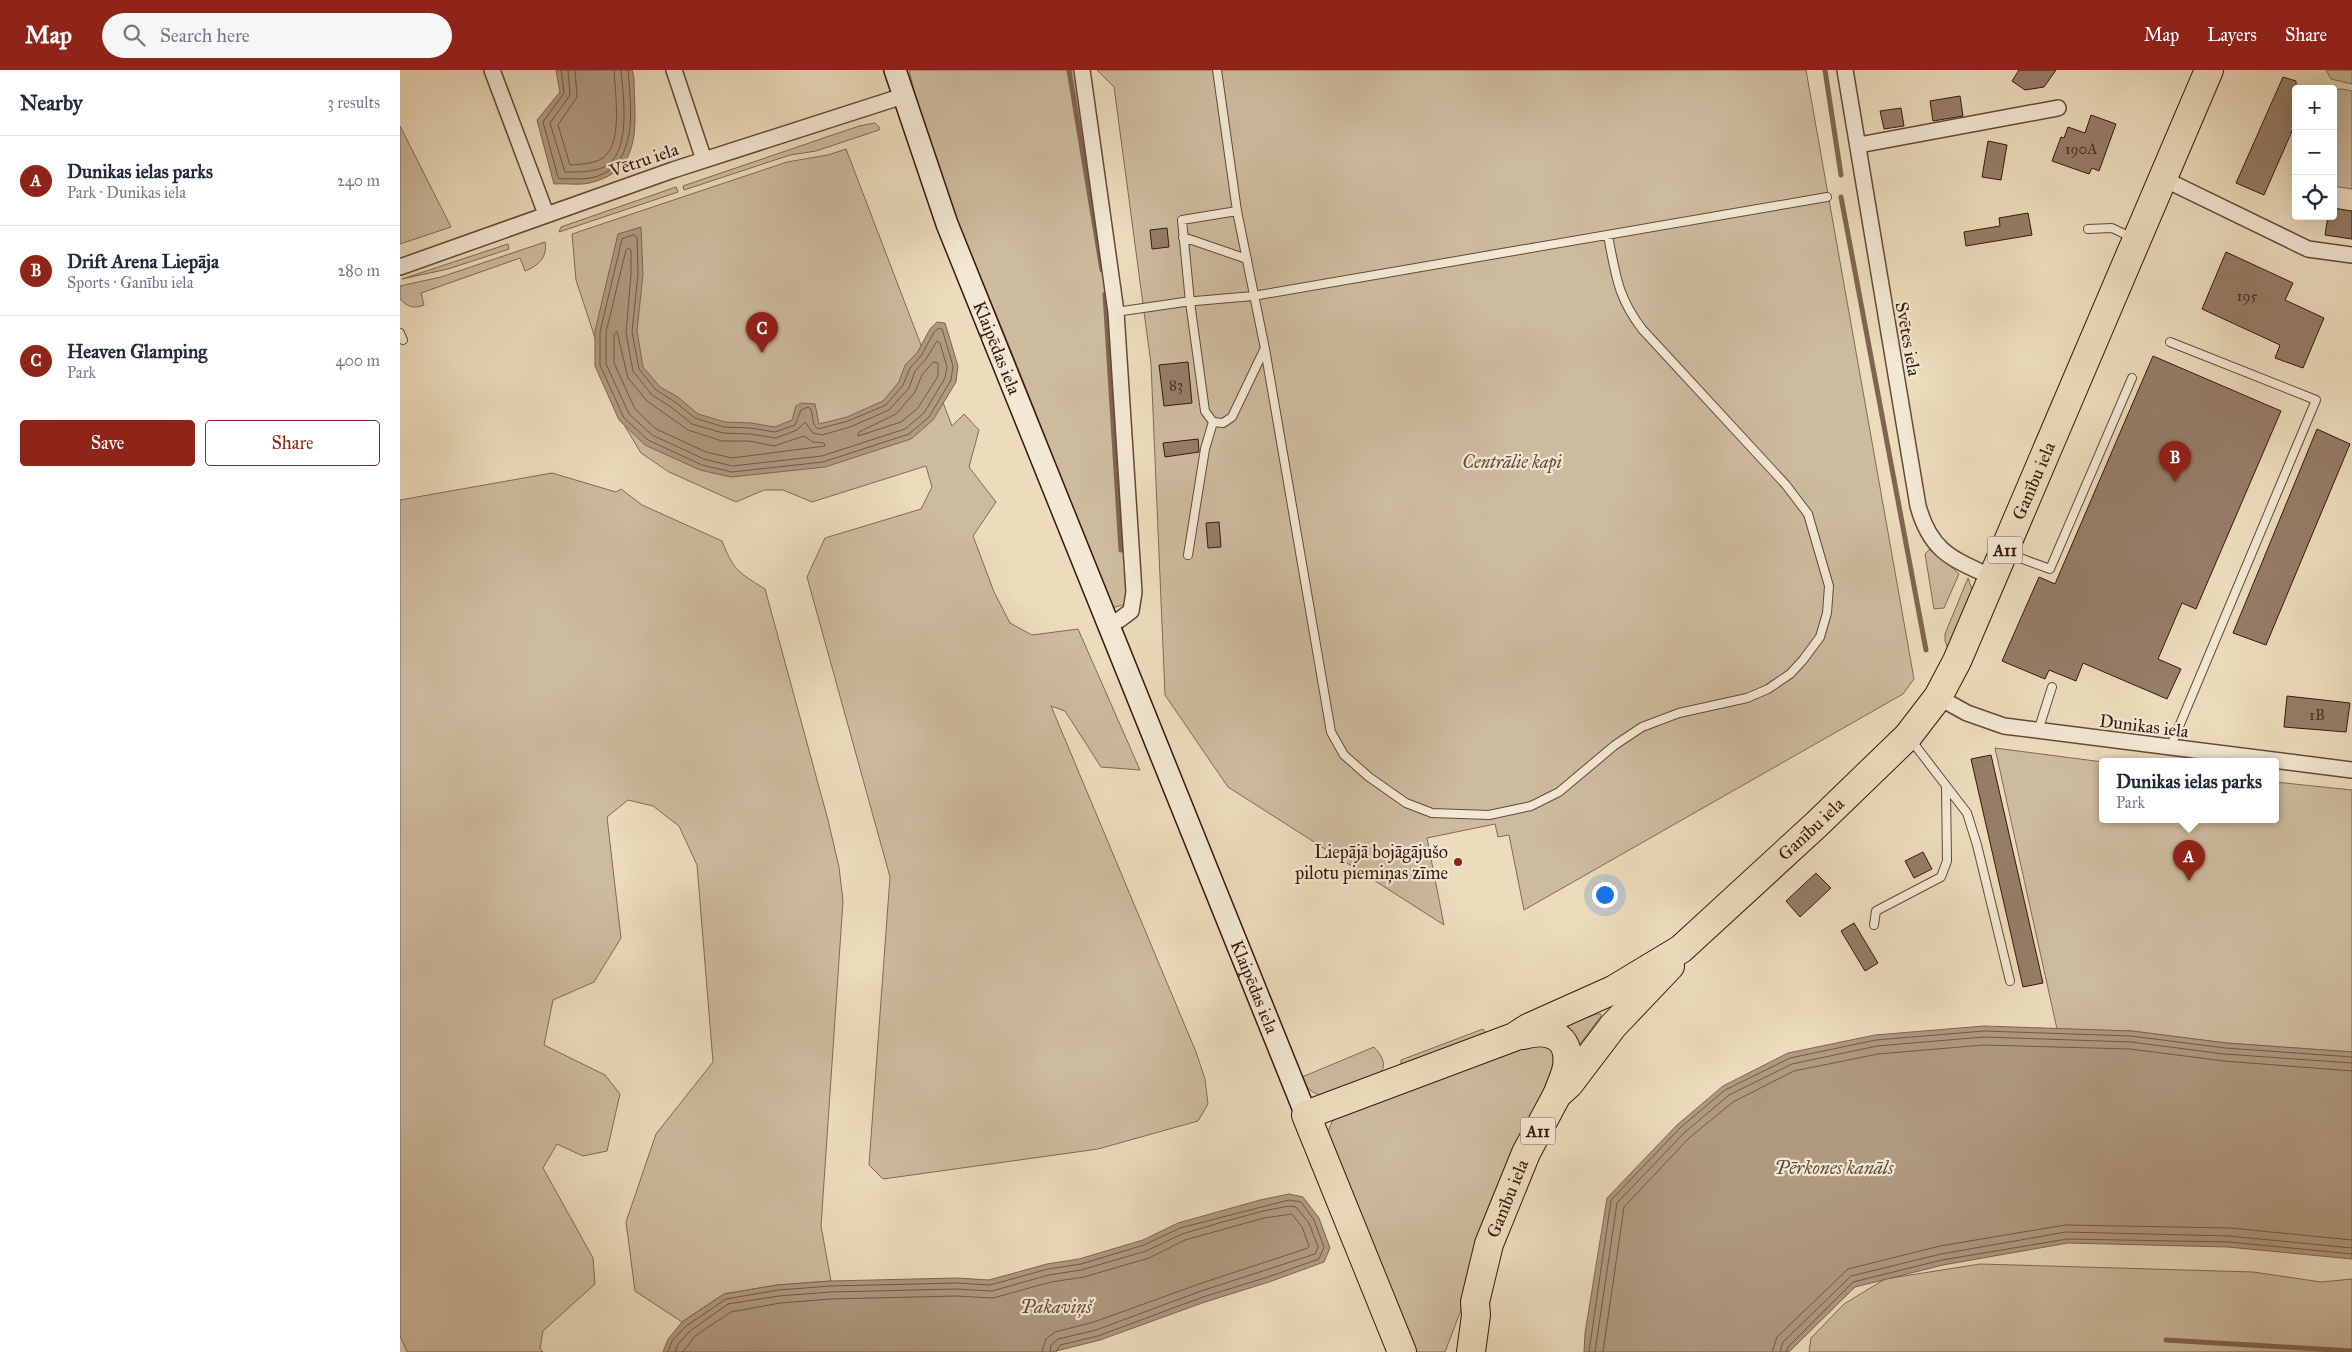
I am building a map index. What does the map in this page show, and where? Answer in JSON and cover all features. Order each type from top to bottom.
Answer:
[{"type":"highway","name":"Ganību iela","points":[[1306,1115],[1514,1037],[1528,1028],[1613,990],[1681,949],[1817,824],[1908,736],[1938,696],[1957,661],[2209,70]]},
{"type":"highway","name":"Ganību iela","points":[[1471,1352],[1476,1315],[1475,1302],[1489,1244],[1526,1153],[1557,1095],[1569,1084],[1614,1026],[1676,960],[1681,949]]},
{"type":"highway","points":[[1514,1037],[1536,1031],[1554,1034],[1565,1045],[1567,1066],[1557,1095]]},
{"type":"highway","name":"Klaipēdas iela","points":[[1306,1115],[1402,1352]]},
{"type":"highway","points":[[1458,1352],[1475,1302]]},
{"type":"main road","name":"Klaipēdas iela","points":[[895,70],[947,224],[1106,623],[1306,1115]]},
{"type":"street","points":[[492,70],[546,214]]},
{"type":"street","points":[[674,70],[704,160]]},
{"type":"street","points":[[1082,70],[1116,312],[1134,592],[1131,611],[1119,620],[1106,623]]},
{"type":"street","name":"Svētes iela","points":[[1845,70],[1918,506],[1924,528],[1937,545],[1952,559],[1994,578]]},
{"type":"street","name":"Vētru iela","points":[[400,267],[546,214],[704,160],[903,96]]},
{"type":"street","points":[[1859,145],[2058,108]]},
{"type":"street","points":[[2164,179],[2308,249],[2352,256]]},
{"type":"street","name":"Dunikas iela","points":[[1938,696],[1967,713],[1995,723],[2038,731],[2253,758]]},
{"type":"street","name":"Dunikas iela","points":[[2279,761],[2352,770]]},
{"type":"lane","points":[[1217,70],[1237,211],[1265,349],[1331,732],[1344,755],[1369,777],[1406,803],[1432,813],[1489,815],[1531,806],[1559,792],[1615,745],[1642,727],[1679,713],[1747,698],[1768,689],[1790,674],[1820,637],[1827,613],[1829,586],[1808,514],[1786,485],[1642,329],[1629,312],[1619,292],[1608,236]]},
{"type":"lane","points":[[1116,312],[1253,296],[1827,197]]},
{"type":"lane","points":[[1237,211],[1182,220],[1190,302],[1205,411],[1213,422],[1223,423],[1232,417],[1265,349]]},
{"type":"lane","points":[[2088,229],[2112,228],[2137,239]]},
{"type":"lane","points":[[1183,238],[1247,259]]},
{"type":"lane","points":[[2170,342],[2316,400],[2170,748]]},
{"type":"lane","points":[[2005,552],[2050,570],[2132,378]]},
{"type":"lane","points":[[1188,555],[1205,449],[1213,422]]},
{"type":"lane","points":[[2038,731],[2052,688]]},
{"type":"lane","points":[[1908,736],[1946,789],[1966,813],[1977,845],[2010,981]]},
{"type":"lane","points":[[1874,924],[1876,911],[1941,877],[1946,861],[1946,789]]},
{"type":"green space","points":[[909,70],[1076,70],[1105,255],[1127,595],[1126,604],[1112,608],[1107,601],[1031,402],[951,205],[928,138]]},
{"type":"green space","name":"Centrālie kapi","points":[[1097,70],[1806,70],[1914,679],[1903,694],[1524,910],[1509,835],[1498,837],[1495,824],[1427,838],[1444,925],[1228,787],[1165,695],[1151,364],[1114,87]]},
{"type":"green space","points":[[2326,70],[2352,70],[2352,84],[2331,79]]},
{"type":"green space","points":[[2337,90],[2352,91],[2352,189],[2337,187]]},
{"type":"green space","points":[[875,123],[880,128],[879,130],[816,151],[790,155],[684,190],[683,186],[859,126]]},
{"type":"green space","points":[[400,126],[451,227],[400,244]]},
{"type":"green space","points":[[846,149],[952,426],[964,414],[979,430],[969,467],[996,502],[973,536],[994,592],[1010,623],[1032,635],[1078,629],[1140,770],[1101,767],[1065,711],[1051,706],[1196,1052],[1205,1079],[1208,1104],[1198,1121],[1098,1149],[883,1179],[869,1165],[890,877],[807,577],[825,538],[921,509],[932,487],[926,466],[812,502],[783,490],[764,490],[736,502],[669,472],[641,453],[623,423],[576,280],[572,234],[787,162],[828,155]]},
{"type":"green space","points":[[676,187],[678,192],[559,232],[561,227]]},
{"type":"green space","points":[[545,242],[545,252],[541,260],[538,264],[525,271],[520,258],[421,293],[424,305],[411,306],[400,299],[400,286],[441,277]]},
{"type":"green space","points":[[508,244],[509,249],[448,269],[402,279]]},
{"type":"green space","points":[[552,473],[616,492],[621,489],[642,505],[722,541],[730,559],[738,570],[765,589],[828,820],[839,867],[843,901],[821,1226],[831,1281],[777,1285],[724,1294],[682,1322],[635,1291],[626,1222],[656,1134],[713,1062],[697,865],[679,826],[653,806],[628,800],[607,817],[621,938],[594,982],[553,1000],[544,1045],[605,1075],[620,1094],[607,1151],[583,1156],[557,1144],[543,1168],[593,1258],[595,1284],[543,1331],[540,1348],[543,1352],[407,1352],[400,1336],[400,500]]},
{"type":"green space","points":[[1931,548],[1959,574],[1944,608],[1934,609],[1925,554]]},
{"type":"green space","points":[[1968,578],[1974,595],[1950,654],[1945,641],[1945,634]]},
{"type":"green space","points":[[1995,748],[2099,761],[2099,823],[2279,823],[2279,782],[2352,790],[2352,1052],[2226,1043],[2132,1031],[2057,1029]]},
{"type":"green space","points":[[1596,1014],[1601,1014],[1601,1016],[1577,1048],[1559,1029]]},
{"type":"green space","points":[[1483,1029],[1487,1034],[1401,1067],[1401,1060]]},
{"type":"green space","points":[[1519,1045],[1544,1046],[1554,1052],[1555,1064],[1445,1352],[1413,1352],[1327,1138],[1330,1127],[1339,1114]]},
{"type":"green space","points":[[1374,1047],[1381,1056],[1383,1064],[1382,1070],[1372,1079],[1321,1095],[1311,1091],[1302,1077]]},
{"type":"green space","points":[[1980,1264],[2253,1272],[2321,1282],[2352,1279],[2352,1352],[1809,1352],[1811,1338],[1844,1304],[1885,1279]]},
{"type":"water","points":[[556,70],[632,70],[635,110],[633,141],[629,154],[621,166],[610,175],[589,183],[554,184],[537,120],[560,92]]},
{"type":"water","points":[[641,227],[643,274],[637,331],[643,367],[660,387],[678,397],[698,414],[725,422],[751,423],[775,427],[792,420],[796,406],[802,403],[815,404],[819,424],[847,417],[883,401],[899,382],[905,365],[917,353],[930,329],[937,322],[945,323],[958,366],[956,382],[933,420],[911,439],[825,467],[731,477],[700,470],[645,445],[619,420],[595,366],[595,331],[618,234]]},
{"type":"water","name":"Pērkones kanāls","points":[[1984,1026],[2132,1031],[2226,1043],[2352,1052],[2352,1259],[2228,1247],[2068,1243],[1943,1265],[1855,1287],[1789,1352],[1584,1352],[1585,1333],[1607,1198],[1677,1125],[1723,1086],[1788,1053],[1875,1035]]},
{"type":"water","name":"Pakaviņš","points":[[1289,1194],[1303,1197],[1319,1218],[1330,1248],[1324,1262],[1100,1340],[1052,1352],[663,1352],[668,1339],[682,1322],[724,1294],[777,1285],[831,1281],[956,1278],[989,1280],[1047,1264],[1079,1259],[1143,1240],[1178,1223],[1260,1200]]},
{"type":"building","points":[[2019,70],[2056,70],[2044,87],[2025,90],[2012,81]]},
{"type":"building","points":[[2283,77],[2296,81],[2296,85],[2292,85],[2292,131],[2264,195],[2236,183]]},
{"type":"building","points":[[1960,96],[1963,116],[1933,121],[1930,101]]},
{"type":"building","points":[[1901,108],[1904,126],[1884,129],[1880,111]]},
{"type":"building","points":[[2091,115],[2116,124],[2099,171],[2092,168],[2089,174],[2052,161],[2061,137],[2064,138],[2068,127],[2085,133]]},
{"type":"building","points":[[1988,141],[2007,145],[2001,180],[1982,177]]},
{"type":"building","points":[[2337,209],[2352,211],[2352,239],[2325,235],[2327,220],[2337,220]]},
{"type":"building","points":[[2028,213],[2032,235],[1966,246],[1964,232],[2000,226],[1999,218]]},
{"type":"building","points":[[1167,228],[1169,247],[1152,249],[1150,230]]},
{"type":"building","points":[[2226,252],[2293,283],[2285,300],[2324,318],[2303,368],[2275,358],[2280,345],[2202,309]]},
{"type":"building","points":[[2153,356],[2281,411],[2196,609],[2182,603],[2158,659],[2181,669],[2167,699],[2083,663],[2076,681],[2049,670],[2045,679],[2002,661],[2039,577],[2055,584]]},
{"type":"building","points":[[1188,362],[1192,403],[1164,406],[1159,365]]},
{"type":"building","points":[[2317,429],[2350,444],[2266,645],[2233,633]]},
{"type":"building","points":[[1198,439],[1199,452],[1165,457],[1163,443]]},
{"type":"building","points":[[1219,522],[1221,547],[1208,548],[1206,523]]},
{"type":"building","points":[[2287,696],[2350,703],[2346,732],[2284,727]]},
{"type":"building","points":[[1991,755],[2043,983],[2023,987],[1971,759]]},
{"type":"building","points":[[1923,852],[1932,869],[1914,878],[1905,861]]},
{"type":"building","points":[[1816,873],[1831,888],[1800,917],[1786,901]]},
{"type":"building","points":[[1854,923],[1878,963],[1865,971],[1841,931]]},
{"type":"waterway","points":[[1069,70],[1102,270]]},
{"type":"waterway","points":[[1825,70],[1841,175]]},
{"type":"waterway","points":[[1841,197],[1926,650]]},
{"type":"waterway","points":[[1105,294],[1121,550]]},
{"type":"waterway","points":[[2166,1340],[2352,1351]]},
{"type":"place","name":"Heaven Glamping","points":[[762,353]]},
{"type":"place","name":"Drift Arena Liepāja","points":[[2175,482]]},
{"type":"place","name":"Liepājā bojāgājušo pilotu piemiņas zīme","points":[[1458,862]]},
{"type":"place","name":"Dunikas ielas parks","points":[[2189,881]]}]
